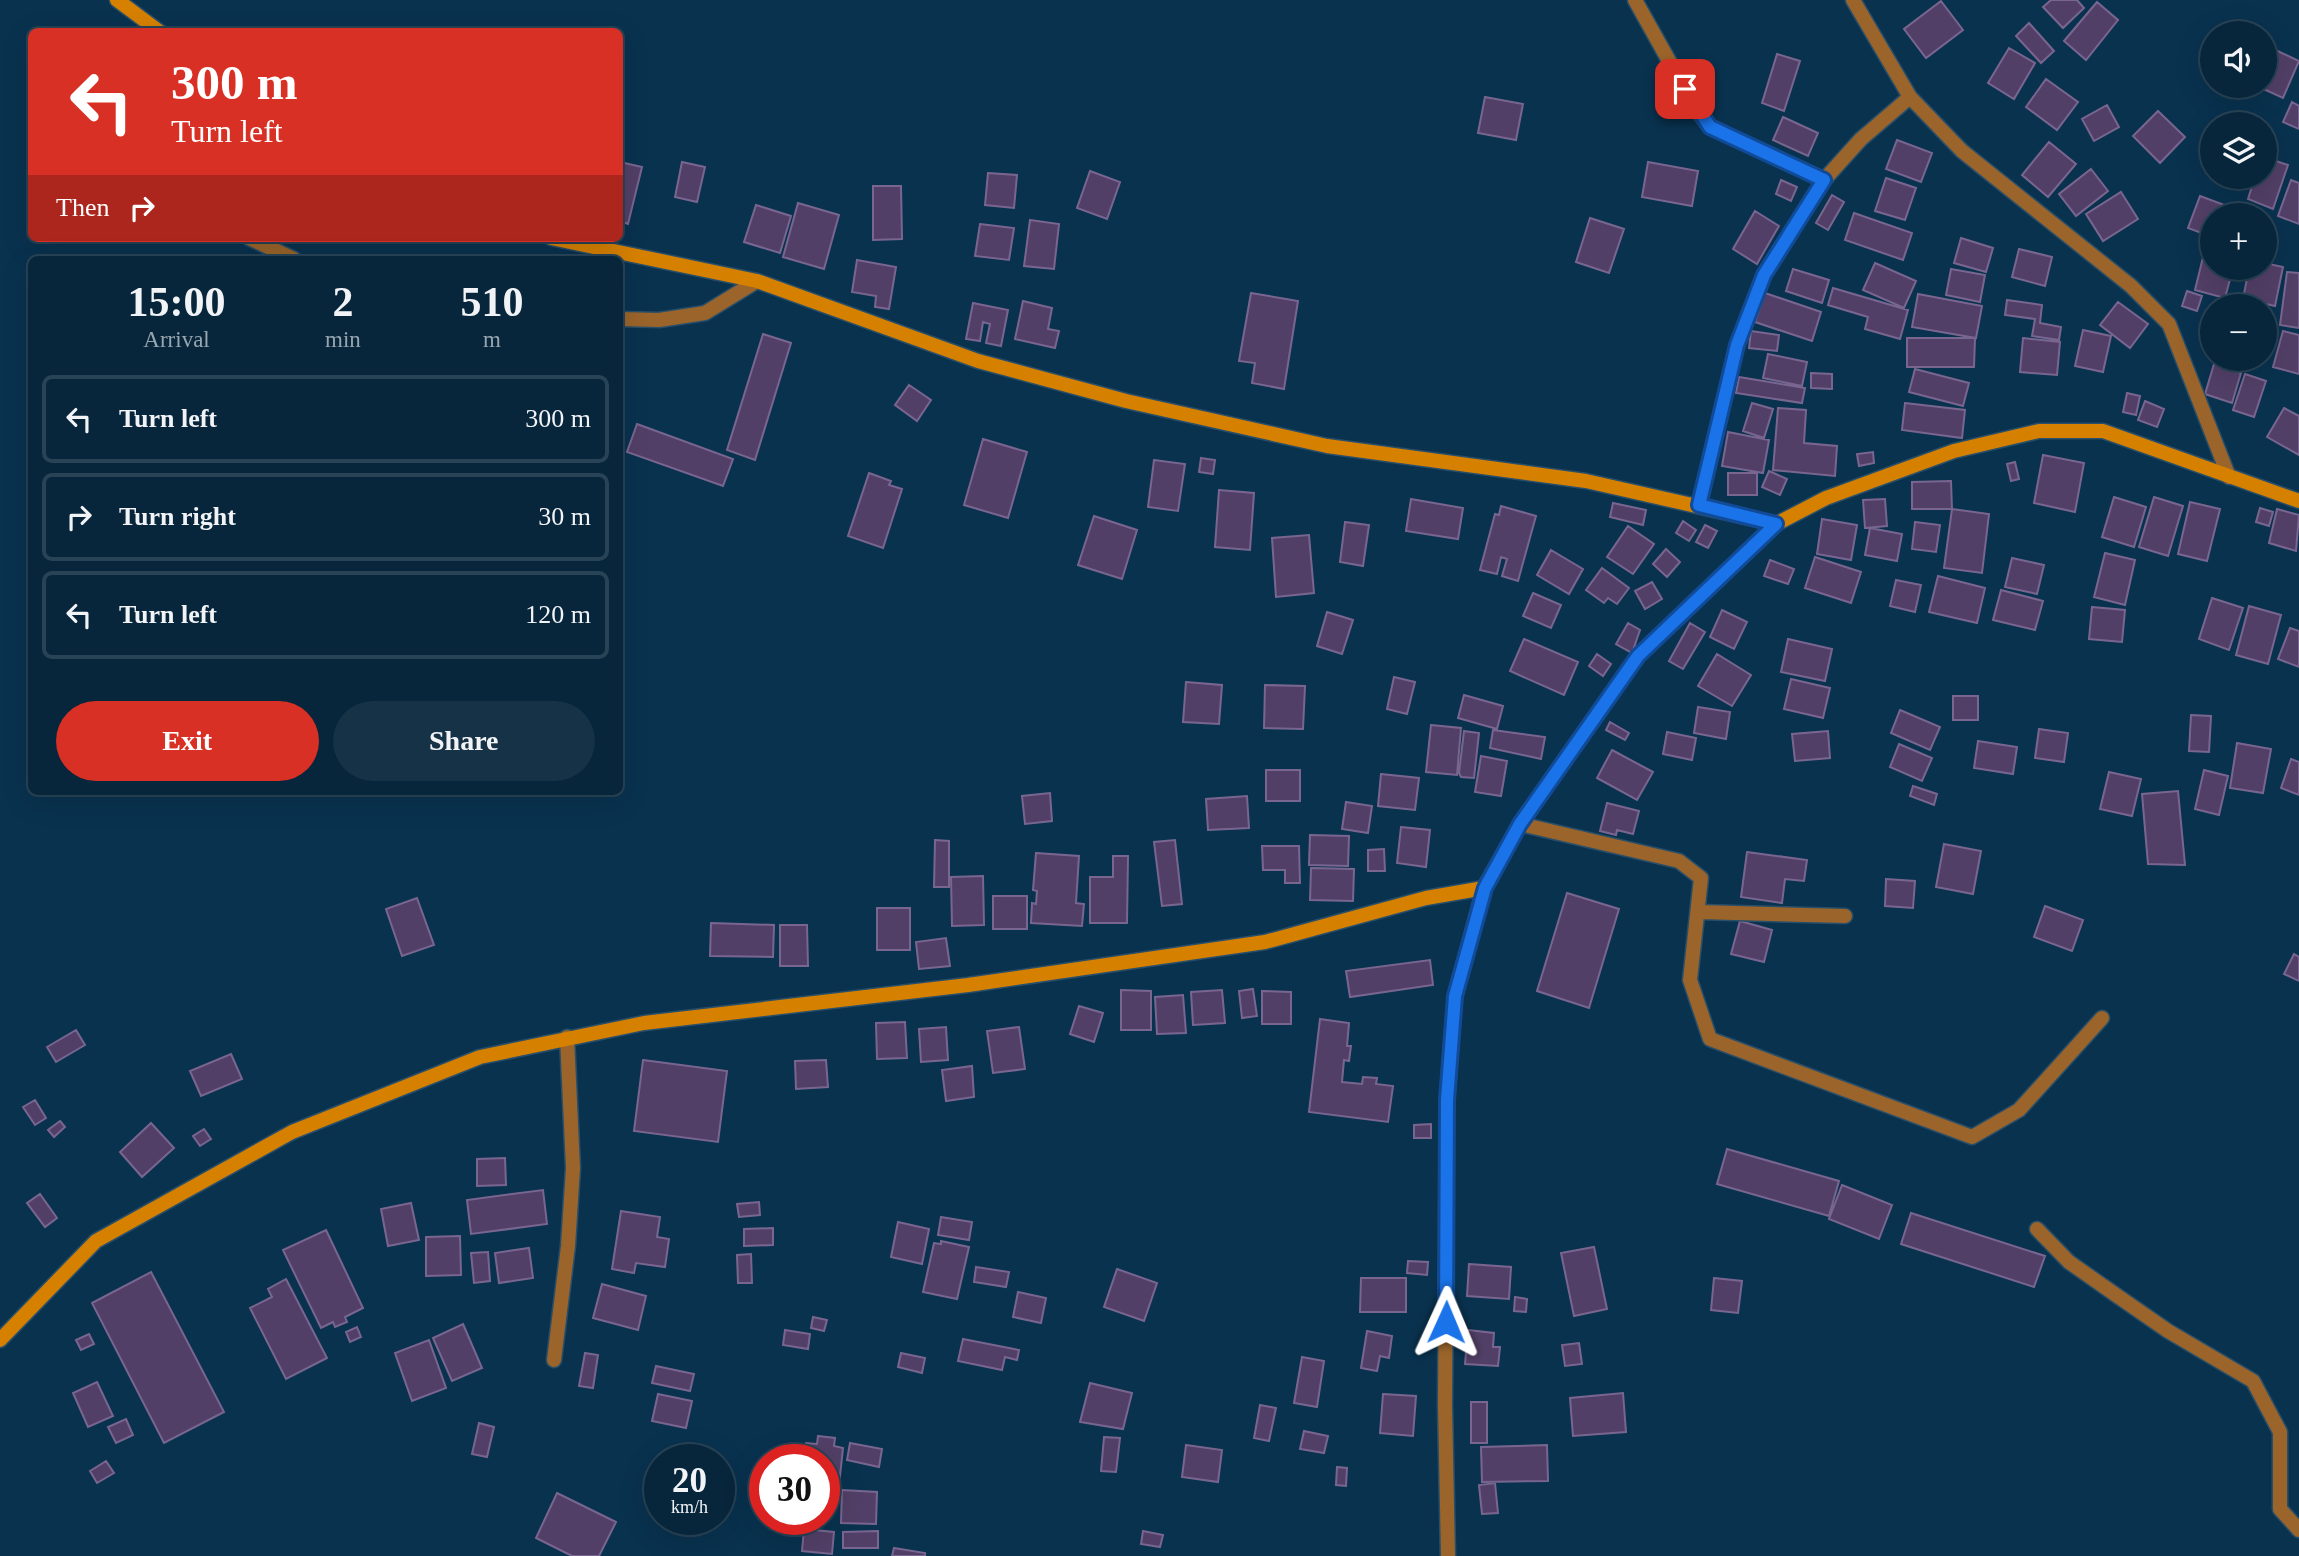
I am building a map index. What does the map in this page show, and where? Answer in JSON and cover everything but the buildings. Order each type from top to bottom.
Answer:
[{"type":"street","points":[[117,0],[150,28]]},
{"type":"street","points":[[1635,0],[1697,111],[1710,127],[1824,180]]},
{"type":"street","points":[[1853,0],[1910,97],[1962,151],[2132,286],[2169,324],[2229,477]]},
{"type":"street","points":[[1699,505],[1737,345],[1764,275],[1824,180],[1861,139],[1910,97]]},
{"type":"street","points":[[258,242],[288,256]]},
{"type":"street","points":[[570,242],[757,281],[978,360],[1126,401],[1327,446],[1586,481],[1776,524]]},
{"type":"street","points":[[623,319],[659,320],[705,313],[757,281]]},
{"type":"street","points":[[1448,1556],[1445,1405],[1447,1100],[1455,996],[1485,888],[1520,824],[1638,656],[1776,524],[1826,498],[1954,451],[2039,431],[2103,431],[2299,502]]},
{"type":"street","points":[[1520,824],[1679,862],[1700,878],[1699,912],[1690,980],[1710,1039],[1972,1137],[2019,1110],[2102,1018]]},
{"type":"street","points":[[0,1340],[96,1241],[292,1132],[480,1057],[644,1023],[968,985],[1265,942],[1426,898],[1485,888]]},
{"type":"street","points":[[1699,912],[1845,916]]},
{"type":"street","points":[[554,1360],[568,1246],[573,1168],[567,1037]]},
{"type":"street","points":[[2037,1229],[2069,1262],[2168,1331],[2253,1381],[2280,1432],[2280,1509],[2299,1530]]},
{"type":"route","points":[[1446,1322],[1447,1100],[1455,996],[1485,888],[1520,824],[1638,656],[1732,569],[1776,524],[1699,505],[1737,345],[1764,275],[1824,180],[1710,127],[1685,89]]}]
